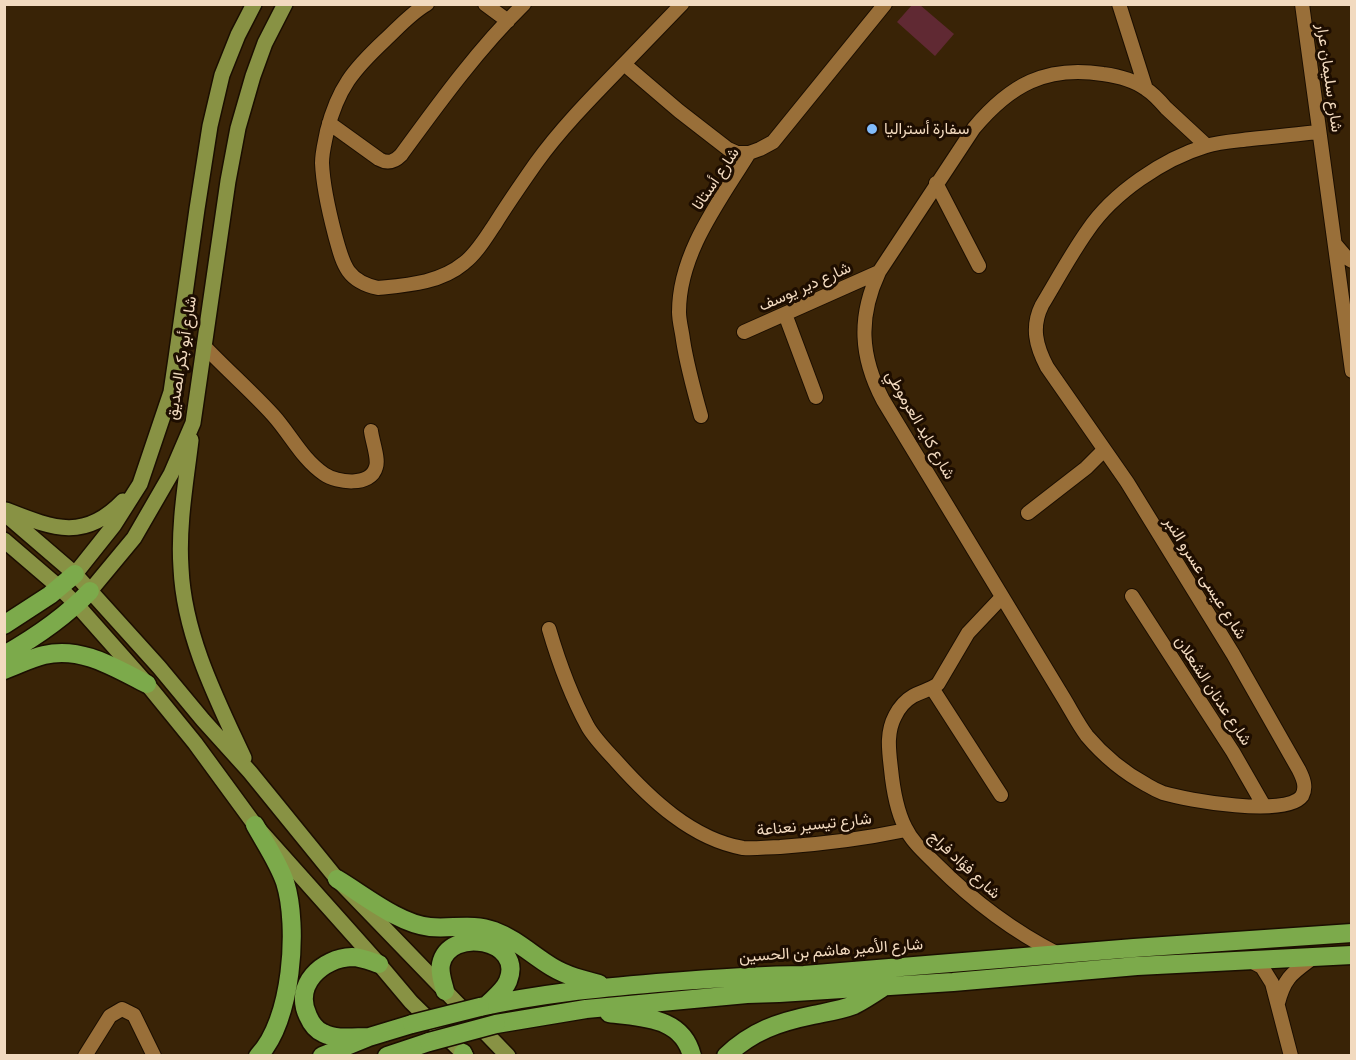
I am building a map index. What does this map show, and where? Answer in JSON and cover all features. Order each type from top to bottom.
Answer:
[{"type":"highway","name":"شارع أبو بكر الصديق","points":[[4,625],[60,588],[75,574]]},
{"type":"highway","name":"شارع أبو بكر الصديق","points":[[4,655],[54,624],[90,591]]},
{"type":"highway","points":[[4,670],[44,655],[66,652],[95,659],[147,684]]},
{"type":"highway","points":[[255,825],[285,881],[292,923],[290,964],[282,1011],[274,1032],[258,1056]]},
{"type":"highway","points":[[338,879],[406,920],[430,927],[470,926],[496,931],[520,944],[563,974],[610,987]]},
{"type":"highway","name":"شارع الأمير هاشم بن الحسين","points":[[322,1056],[369,1037],[412,1024],[483,1006],[567,992],[755,975],[804,975],[1014,957],[1352,933]]},
{"type":"highway","points":[[445,991],[440,972],[442,958],[446,953],[454,946],[465,942],[474,941],[496,946],[507,958],[510,973],[504,987],[483,1006]]},
{"type":"highway","points":[[387,1056],[496,1024],[586,1009],[735,994],[953,982],[1137,966],[1352,955]]},
{"type":"highway","points":[[369,1037],[337,1037],[322,1033],[316,1028],[306,1010],[304,1002],[306,987],[308,980],[316,971],[333,961],[351,957],[379,964]]},
{"type":"highway","points":[[726,1056],[749,1037],[766,1029],[848,1007],[884,986]]},
{"type":"highway","points":[[586,1009],[651,1019],[670,1025],[682,1034],[692,1056]]},
{"type":"main road","name":"شارع أبو بكر الصديق","points":[[75,574],[114,525],[140,484],[171,392],[204,158],[215,106],[222,75],[238,35],[254,4]]},
{"type":"main road","name":"شارع أبو بكر الصديق","points":[[90,591],[134,538],[171,474],[193,423],[238,128],[265,43],[285,4]]},
{"type":"main road","points":[[193,423],[183,506],[180,566],[182,589],[191,628],[207,676],[250,772]]},
{"type":"main road","points":[[4,511],[67,528],[87,526],[116,510],[140,484]]},
{"type":"main road","points":[[4,511],[75,574],[250,772],[338,879],[508,1056]]},
{"type":"main road","points":[[4,540],[77,605],[147,684],[195,743],[255,825],[411,1002],[464,1055]]},
{"type":"street","points":[[427,4],[412,14],[356,69],[336,102],[324,146],[323,177],[340,252],[354,279],[378,288],[427,281],[445,275],[464,264],[487,236],[547,147],[576,113],[682,4]]},
{"type":"street","points":[[485,4],[508,21]]},
{"type":"street","points":[[329,123],[383,162],[393,161],[401,154],[438,104],[524,4]]},
{"type":"street","name":"شارع أستانا","points":[[702,416],[688,367],[679,315],[683,282],[692,252],[704,227],[749,153],[773,142],[885,4]]},
{"type":"street","points":[[1119,4],[1146,89]]},
{"type":"street","name":"شارع سليمان عرار","points":[[1302,4],[1335,244],[1346,279],[1352,371]]},
{"type":"street","points":[[624,64],[728,149],[737,153],[749,153]]},
{"type":"street","name":"شارع كايد العرموطي","points":[[1207,146],[1146,89],[1122,78],[1077,71],[1060,72],[1034,80],[1005,96],[974,128],[879,272],[871,289],[866,315],[865,345],[870,370],[884,400],[1087,735],[1100,750],[1130,775],[1162,792],[1209,803],[1264,806]]},
{"type":"street","points":[[1207,146],[1319,132]]},
{"type":"street","name":"شارع عيسى عسرو النبر","points":[[1207,146],[1180,156],[1136,182],[1102,213],[1089,229],[1038,313],[1035,328],[1039,352],[1047,367],[1127,482],[1233,654],[1303,779],[1304,791],[1297,801],[1264,806]]},
{"type":"street","points":[[936,183],[979,266]]},
{"type":"street","points":[[1335,244],[1352,261]]},
{"type":"street","name":"شارع دير يوسف","points":[[744,332],[879,272]]},
{"type":"street","points":[[784,314],[816,397]]},
{"type":"street","points":[[205,347],[275,417],[309,461],[329,477],[343,482],[354,482],[365,480],[373,473],[377,462],[370,431]]},
{"type":"street","points":[[1028,513],[1086,468],[1104,450]]},
{"type":"street","name":"شارع عدنان الشعلان","points":[[1132,596],[1233,752],[1264,806]]},
{"type":"street","name":"شارع فؤاد فراج","points":[[1002,597],[968,633],[938,684],[913,696],[895,716],[888,743],[896,801],[906,830],[916,843],[973,899],[1022,933],[1058,954]]},
{"type":"street","name":"شارع تيسير نعناعة","points":[[549,630],[568,686],[589,729],[634,781],[661,806],[686,824],[724,843],[745,848],[824,844],[906,830]]},
{"type":"street","points":[[932,688],[1001,795]]},
{"type":"street","points":[[1014,957],[1025,952],[1028,946],[1022,933]]},
{"type":"street","points":[[1278,1003],[1282,986],[1292,973],[1314,957]]},
{"type":"street","points":[[1248,960],[1262,967],[1272,983],[1291,1056]]},
{"type":"street","points":[[85,1056],[110,1016],[122,1009],[134,1015],[154,1056]]},
{"type":"shaded area","points":[[912,5],[920,5],[954,34],[935,56],[897,22]]},
{"type":"place","name":"سفارة أستراليا","points":[[872,129]]}]
